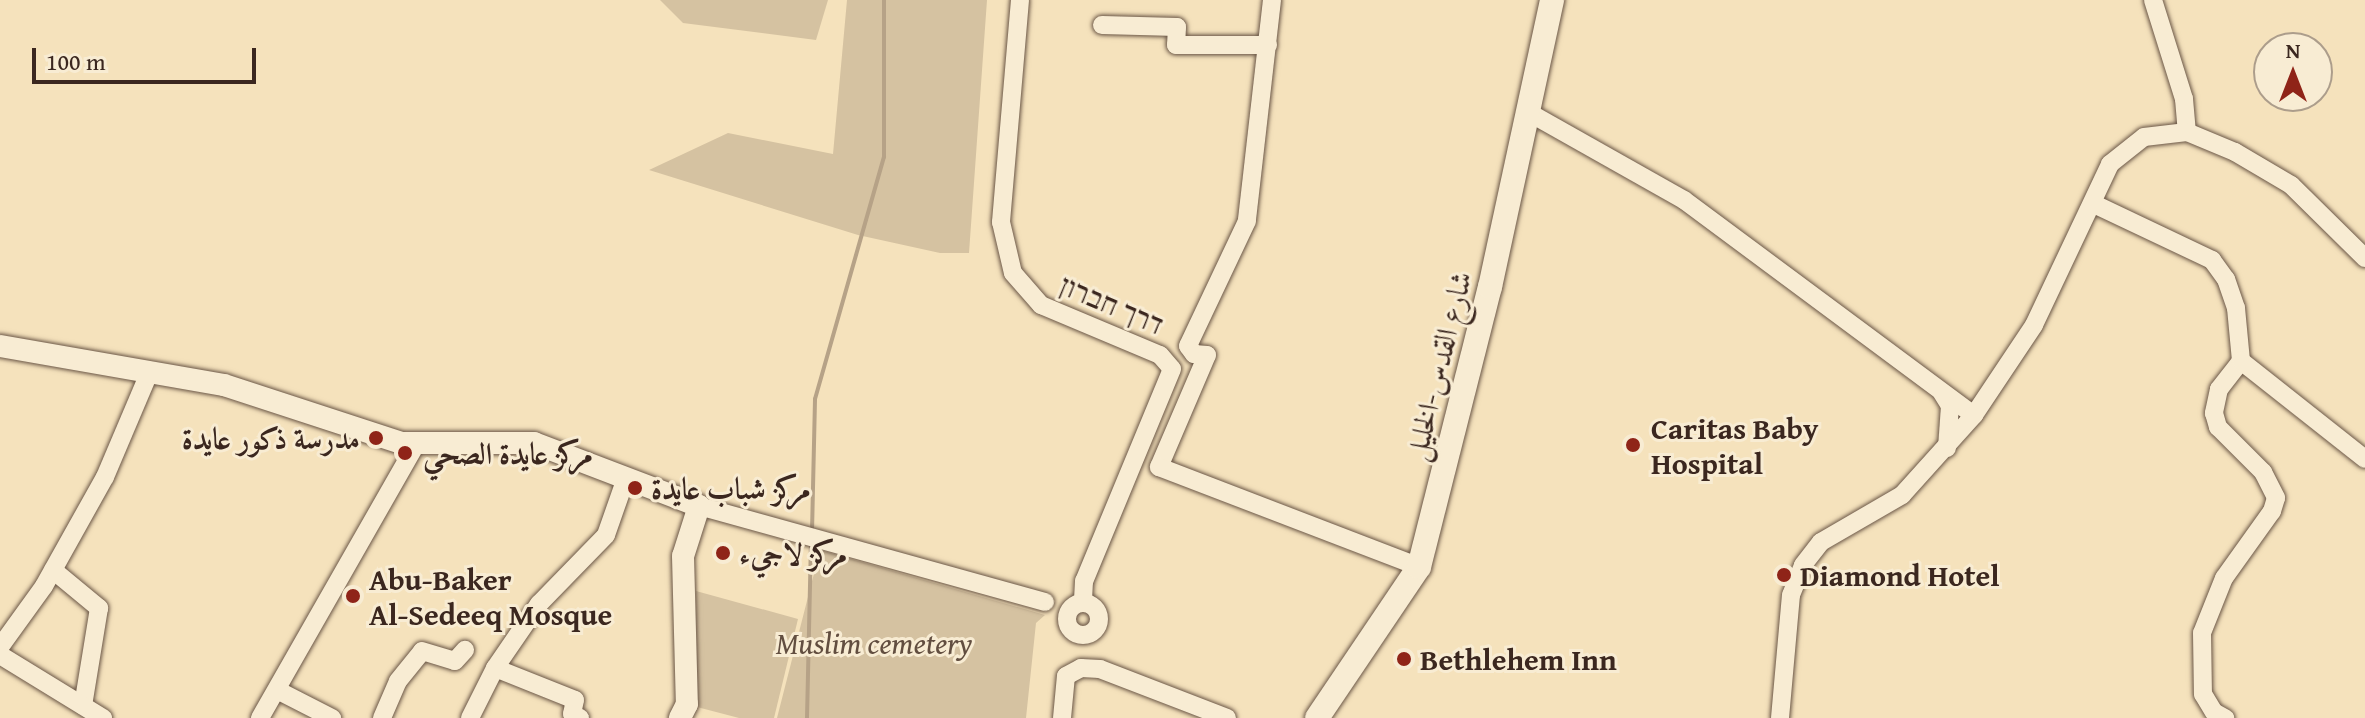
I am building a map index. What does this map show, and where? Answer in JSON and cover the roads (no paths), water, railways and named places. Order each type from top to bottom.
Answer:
[{"type":"main road","name":"شارع القدس-الخليل","points":[[1317,718],[1419,567],[1449,460],[1552,0]]},
{"type":"street","name":"דרך חברון","points":[[1020,0],[1001,222],[1013,273],[1041,305],[1160,355],[1172,369],[1084,581],[1083,603]]},
{"type":"street","points":[[1272,0],[1247,221],[1188,346],[1194,354],[1207,355],[1159,467],[1419,567]]},
{"type":"street","points":[[2153,0],[2184,99],[2187,132]]},
{"type":"street","points":[[1102,25],[1177,27],[1176,45],[1268,45]]},
{"type":"street","points":[[1528,112],[1684,200],[1974,415]]},
{"type":"street","points":[[1780,718],[1791,595],[1803,565],[1821,542],[1902,495],[1974,415],[2034,325],[2094,204],[2110,164],[2122,150],[2166,131],[2187,132],[2235,152],[2291,185],[2365,258]]},
{"type":"street","points":[[2094,204],[2212,260],[2226,279],[2236,308],[2241,361],[2219,389],[2218,427],[2263,472],[2276,498],[2272,511],[2224,578],[2202,633],[2203,694],[2214,712],[2225,718]]},
{"type":"street","points":[[0,346],[224,385],[401,443],[534,443],[699,506],[1045,602]]},
{"type":"street","points":[[2241,361],[2365,459]]},
{"type":"street","points":[[0,647],[53,570],[105,477],[150,371]]},
{"type":"street","points":[[1940,390],[1950,406],[1947,448]]},
{"type":"street","points":[[260,718],[417,443]]},
{"type":"street","points":[[470,718],[495,668],[539,604],[606,535],[626,478]]},
{"type":"street","points":[[680,718],[687,704],[683,556],[699,506]]},
{"type":"street","points":[[53,570],[99,608],[83,706]]},
{"type":"street","points":[[382,718],[398,681],[422,651],[455,661],[465,650]]},
{"type":"street","points":[[0,655],[103,718]]},
{"type":"street","points":[[495,668],[575,700],[572,714],[580,718]]},
{"type":"street","points":[[1062,718],[1066,676],[1081,668],[1100,669],[1227,718]]},
{"type":"street","points":[[277,690],[331,718]]},
{"type":"waterway","points":[[812,532],[815,399],[884,157],[884,0]]},
{"type":"waterway","points":[[807,718],[811,545]]},
{"type":"place","name":"مدرسة ذكور عايدة","points":[[376,438]]},
{"type":"place","name":"Caritas Baby Hospital","points":[[1633,445]]},
{"type":"place","name":"مركز عايدة الصحي","points":[[405,453]]},
{"type":"place","name":"مركز شباب عايدة","points":[[635,488]]},
{"type":"place","name":"مركز لاجيء","points":[[723,553]]},
{"type":"place","name":"Diamond Hotel","points":[[1784,575]]},
{"type":"place","name":"Abu-Baker Al-Sedeeq Mosque","points":[[353,596]]},
{"type":"place","name":"Bethlehem Inn","points":[[1404,659]]},
{"type":"park label","name":"Muslim cemetery","points":[[874,643]]}]
